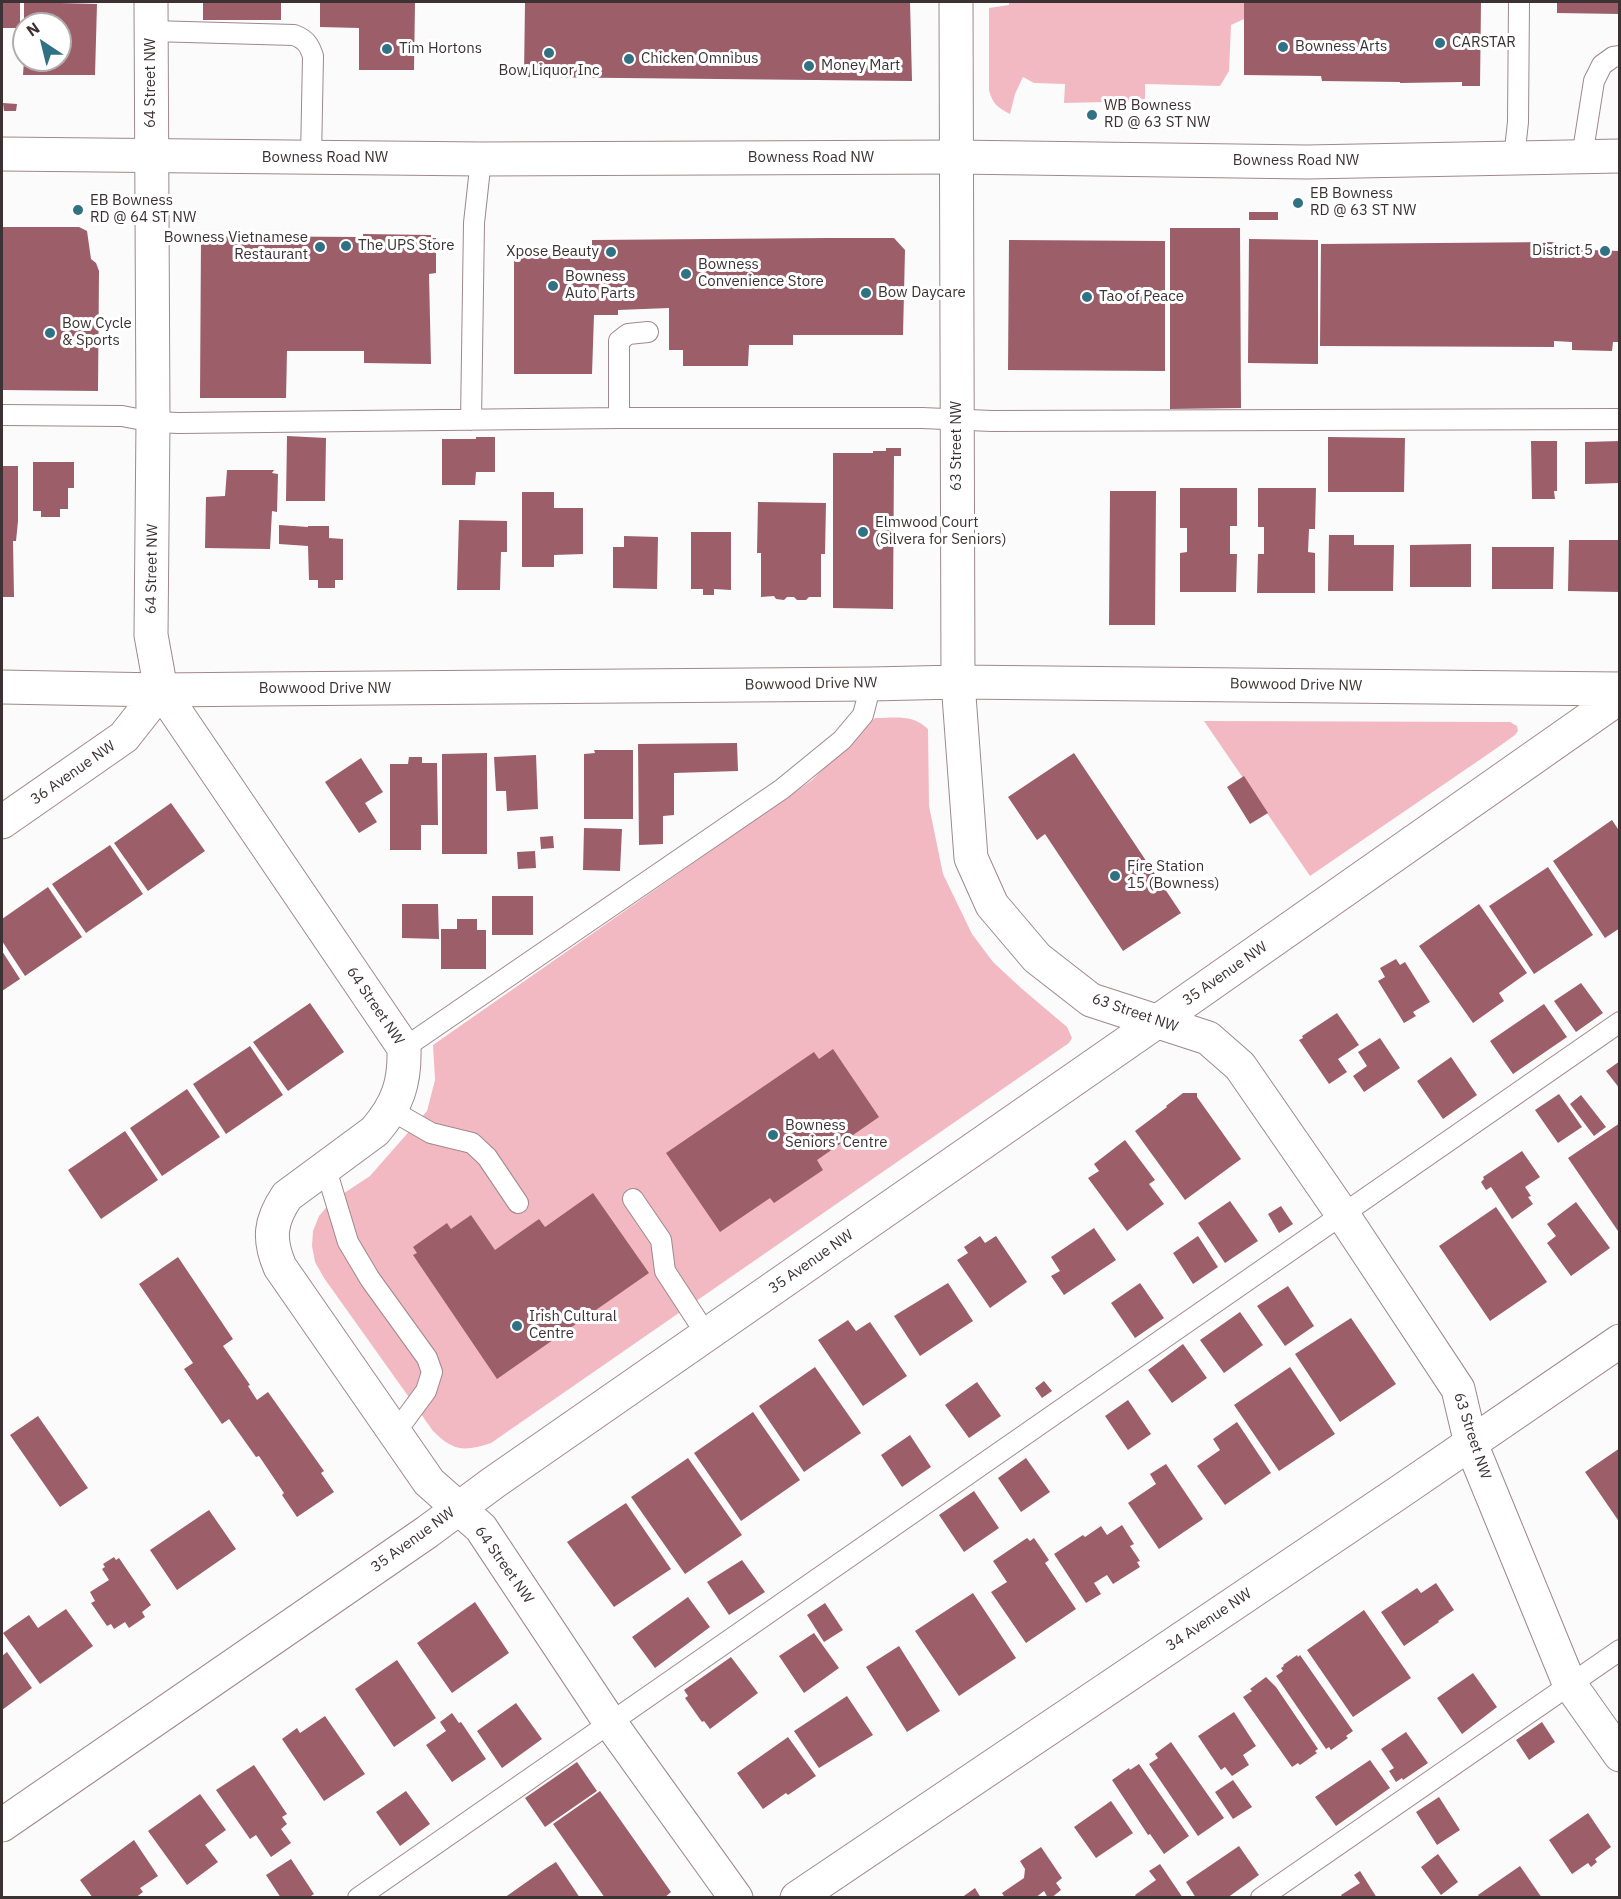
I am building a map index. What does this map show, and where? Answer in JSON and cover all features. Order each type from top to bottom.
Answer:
[{"type":"street","name":"63 Street NW","points":[[956,2],[958,682],[971,858],[992,905],[1037,958],[1091,1000],[1208,1038],[1240,1066],[1458,1389],[1471,1444],[1569,1683],[1620,1755]]},
{"type":"street","name":"64 Street NW","points":[[151,16],[153,422],[151,635],[161,690],[404,1048],[405,1068],[402,1087],[391,1110],[375,1131],[287,1196],[273,1224],[274,1253],[280,1267],[429,1482],[481,1528],[609,1721],[736,1898]]},
{"type":"street","name":"Bowness Road NW","points":[[2,154],[481,159],[956,157],[1307,162],[1620,156]]},
{"type":"street","name":"Bowwood Drive NW","points":[[2,687],[161,690],[958,682],[1620,689]]},
{"type":"street","name":"36 Avenue NW","points":[[2,822],[124,737],[161,690]]},
{"type":"street","name":"35 Avenue NW","points":[[2,1825],[427,1532],[706,1334],[1620,698]]},
{"type":"street","name":"34 Avenue NW","points":[[797,1898],[1620,1341]]},
{"type":"lane","points":[[1514,159],[1518,122],[1519,2]]},
{"type":"lane","points":[[151,16],[303,38],[309,45],[313,56],[311,158]]},
{"type":"lane","points":[[1582,157],[1594,81],[1602,65],[1613,57],[1620,56]]},
{"type":"lane","points":[[471,420],[474,223],[481,159]]},
{"type":"lane","points":[[619,418],[620,341],[628,334],[648,332]]},
{"type":"lane","points":[[2,415],[122,416],[153,422],[179,423],[619,418],[1620,419]]},
{"type":"lane","points":[[404,1048],[782,789],[842,740],[863,715],[871,684]]},
{"type":"lane","points":[[358,1898],[609,1721],[1620,1022]]},
{"type":"lane","points":[[391,1110],[431,1133],[472,1143],[487,1157],[518,1203]]},
{"type":"lane","points":[[325,1166],[348,1242],[370,1279],[427,1358],[432,1372],[426,1391],[395,1433]]},
{"type":"lane","points":[[633,1199],[661,1240],[664,1271],[706,1334]]},
{"type":"lane","points":[[1261,1898],[1569,1683],[1620,1650]]},
{"type":"shaded area","points":[[1009,2],[1244,2],[1244,19],[1231,25],[1229,71],[1220,86],[1145,84],[1145,101],[1064,103],[1065,84],[1034,83],[1023,77],[1015,94],[1010,114],[996,105],[989,90],[989,8],[1009,5]]},
{"type":"shaded area","points":[[875,718],[910,719],[928,729],[929,806],[943,874],[972,934],[993,962],[1067,1027],[1072,1038],[1069,1043],[491,1443],[473,1448],[459,1448],[447,1443],[433,1431],[324,1278],[315,1262],[312,1246],[313,1231],[319,1216],[332,1201],[370,1176],[427,1111],[435,1080],[433,1045],[812,780]]},
{"type":"shaded area","points":[[1204,721],[1510,722],[1517,726],[1518,731],[1494,750],[1310,876]]},
{"type":"building","points":[[2,2],[20,2],[20,12],[12,12],[12,28],[2,28]]},
{"type":"building","points":[[24,2],[97,4],[95,75],[23,75],[23,72],[72,72],[72,12],[24,12]]},
{"type":"building","points":[[203,2],[281,2],[281,20],[203,20]]},
{"type":"building","name":"Tim Hortons","points":[[320,2],[415,2],[414,70],[359,70],[359,28],[320,27]]},
{"type":"building","points":[[525,2],[910,2],[912,81],[524,77]]},
{"type":"building","points":[[1244,2],[1481,2],[1480,86],[1462,86],[1462,82],[1322,81],[1321,76],[1244,75]]},
{"type":"building","points":[[1557,2],[1620,2],[1620,14],[1557,13]]},
{"type":"building","points":[[3,103],[17,104],[16,111],[4,111]]},
{"type":"building","points":[[1249,212],[1278,212],[1278,220],[1249,220]]},
{"type":"building","name":"Bow Cycle & Sports","points":[[2,227],[79,227],[87,231],[91,259],[96,263],[99,271],[98,391],[2,390]]},
{"type":"building","points":[[1170,228],[1240,228],[1241,408],[1170,409]]},
{"type":"building","points":[[363,234],[431,235],[431,238],[436,238],[436,273],[429,274],[431,364],[364,363],[364,351],[287,351],[286,398],[200,398],[201,236],[363,237]]},
{"type":"building","points":[[894,238],[905,250],[903,335],[793,335],[793,345],[749,345],[748,366],[683,366],[683,350],[669,350],[669,308],[618,310],[618,315],[594,315],[592,374],[514,374],[514,249],[592,249],[592,240]]},
{"type":"building","points":[[1249,239],[1318,240],[1318,364],[1248,363]]},
{"type":"building","name":"Tao of Peace","points":[[1009,240],[1165,241],[1165,371],[1008,370]]},
{"type":"building","points":[[1555,242],[1555,249],[1620,251],[1620,342],[1613,342],[1612,351],[1572,350],[1572,342],[1554,341],[1554,347],[1320,346],[1321,244]]},
{"type":"building","points":[[287,436],[326,438],[325,501],[286,501]]},
{"type":"building","points":[[476,437],[495,437],[495,472],[476,472],[475,485],[442,485],[442,439],[476,439]]},
{"type":"building","points":[[1328,437],[1405,438],[1404,492],[1328,492]]},
{"type":"building","points":[[1531,441],[1557,441],[1555,499],[1532,499]]},
{"type":"building","points":[[1620,441],[1620,483],[1585,484],[1585,442]]},
{"type":"building","name":"Elmwood Court (Silvera for Seniors)","points":[[886,448],[901,448],[901,456],[894,456],[893,609],[833,608],[833,453],[873,453],[873,451],[886,451]]},
{"type":"building","points":[[33,462],[74,462],[74,488],[68,488],[68,509],[60,509],[60,517],[41,517],[41,511],[33,511]]},
{"type":"building","points":[[2,466],[18,466],[18,521],[16,541],[13,541],[14,597],[2,597]]},
{"type":"building","points":[[227,470],[274,470],[272,473],[278,474],[277,512],[272,511],[270,549],[205,548],[206,497],[225,496]]},
{"type":"building","points":[[1180,488],[1237,488],[1237,526],[1230,526],[1230,554],[1237,554],[1236,592],[1180,592],[1180,553],[1187,552],[1187,528],[1180,528]]},
{"type":"building","points":[[1258,488],[1316,488],[1315,529],[1309,529],[1308,552],[1315,553],[1315,593],[1257,593],[1258,554],[1264,554],[1264,527],[1258,527]]},
{"type":"building","points":[[1110,491],[1156,491],[1155,625],[1109,625]]},
{"type":"building","points":[[522,492],[554,492],[554,508],[583,508],[583,554],[554,555],[554,567],[522,567]]},
{"type":"building","points":[[758,502],[826,503],[825,554],[821,554],[821,597],[797,600],[794,597],[787,597],[784,600],[776,599],[774,596],[761,597],[761,553],[757,553]]},
{"type":"building","points":[[459,520],[507,521],[507,552],[501,552],[500,590],[457,590]]},
{"type":"building","points":[[279,525],[329,526],[329,538],[343,539],[343,580],[335,580],[335,588],[318,588],[318,580],[309,580],[308,546],[279,544]]},
{"type":"building","points":[[691,532],[731,532],[731,590],[714,589],[714,595],[703,595],[703,589],[691,589]]},
{"type":"building","points":[[1329,535],[1354,535],[1354,545],[1394,545],[1393,591],[1328,591]]},
{"type":"building","points":[[624,536],[658,537],[657,589],[613,588],[613,547],[624,547]]},
{"type":"building","points":[[1569,540],[1620,540],[1620,592],[1568,591]]},
{"type":"building","points":[[1471,544],[1471,587],[1410,587],[1410,545]]},
{"type":"building","points":[[1492,547],[1554,547],[1553,589],[1492,589]]},
{"type":"building","points":[[737,743],[738,771],[674,773],[674,815],[663,816],[663,844],[639,845],[638,744]]},
{"type":"building","points":[[594,750],[633,750],[633,819],[584,819],[584,754],[595,753]]},
{"type":"building","points":[[487,753],[487,854],[442,854],[442,754]]},
{"type":"building","name":"Fire Station 15 (Bowness)","points":[[1074,753],[1181,913],[1123,951],[1045,834],[1037,840],[1008,797]]},
{"type":"building","points":[[536,755],[538,809],[507,811],[506,791],[496,791],[494,757]]},
{"type":"building","points":[[409,757],[422,757],[422,763],[437,763],[438,825],[421,825],[421,850],[390,850],[390,764],[408,764]]},
{"type":"building","points":[[361,758],[383,792],[365,803],[377,822],[359,833],[325,782]]},
{"type":"building","points":[[1244,776],[1268,813],[1250,824],[1227,787]]},
{"type":"building","points":[[171,803],[205,851],[148,891],[114,843]]},
{"type":"building","points":[[1612,820],[1620,832],[1620,928],[1605,938],[1553,861]]},
{"type":"building","points":[[584,828],[622,829],[620,871],[583,870]]},
{"type":"building","points":[[553,836],[554,848],[541,849],[540,837]]},
{"type":"building","points":[[110,845],[143,894],[86,933],[52,884]]},
{"type":"building","points":[[535,851],[536,868],[518,869],[517,852]]},
{"type":"building","points":[[1548,867],[1593,935],[1534,974],[1489,906]]},
{"type":"building","points":[[48,887],[82,937],[25,976],[2,941],[2,919]]},
{"type":"building","points":[[492,896],[533,896],[533,935],[492,935]]},
{"type":"building","points":[[402,904],[438,904],[439,939],[402,938]]},
{"type":"building","points":[[1479,904],[1527,973],[1499,993],[1504,1001],[1473,1023],[1419,946]]},
{"type":"building","points":[[457,919],[477,919],[477,930],[486,930],[486,969],[441,969],[441,929],[457,929]]},
{"type":"building","points":[[2,951],[20,979],[2,991]]},
{"type":"building","points":[[1396,959],[1400,965],[1405,962],[1430,1002],[1413,1012],[1416,1016],[1404,1023],[1378,981],[1385,977],[1380,968]]},
{"type":"building","points":[[1581,983],[1603,1013],[1576,1032],[1554,1001]]},
{"type":"building","points":[[310,1003],[344,1052],[288,1091],[253,1042]]},
{"type":"building","points":[[1544,1004],[1567,1037],[1513,1074],[1490,1041]]},
{"type":"building","points":[[1337,1013],[1359,1045],[1338,1059],[1347,1072],[1329,1084],[1299,1040]]},
{"type":"building","points":[[1380,1038],[1400,1068],[1364,1092],[1353,1076],[1367,1066],[1358,1052]]},
{"type":"building","points":[[250,1046],[283,1095],[226,1134],[193,1084]]},
{"type":"building","name":"Bowness Seniors' Centre","points":[[833,1049],[879,1117],[817,1160],[823,1170],[774,1203],[770,1198],[720,1232],[666,1153],[814,1052],[819,1059]]},
{"type":"building","points":[[1451,1057],[1477,1095],[1443,1119],[1417,1081]]},
{"type":"building","points":[[1620,1061],[1620,1089],[1606,1071]]},
{"type":"building","points":[[187,1089],[220,1137],[162,1176],[130,1128]]},
{"type":"building","points":[[1183,1093],[1197,1093],[1197,1097],[1241,1159],[1185,1200],[1135,1131]]},
{"type":"building","points":[[1559,1094],[1582,1127],[1558,1143],[1535,1110]]},
{"type":"building","points":[[1581,1095],[1606,1127],[1594,1136],[1570,1104]]},
{"type":"building","points":[[1620,1123],[1620,1234],[1568,1158]]},
{"type":"building","points":[[125,1131],[158,1180],[101,1219],[68,1170]]},
{"type":"building","points":[[1125,1140],[1155,1180],[1149,1184],[1164,1204],[1127,1231],[1088,1178],[1099,1171],[1094,1164]]},
{"type":"building","points":[[1522,1151],[1540,1177],[1525,1187],[1533,1204],[1512,1219],[1491,1187],[1486,1190],[1481,1182],[1483,1177]]},
{"type":"building","name":"Irish Cultural Centre","points":[[593,1193],[649,1273],[497,1379],[413,1255],[417,1253],[413,1247],[447,1223],[451,1229],[471,1215],[495,1250],[539,1219],[545,1227]]},
{"type":"building","points":[[1230,1201],[1258,1241],[1225,1263],[1198,1223]]},
{"type":"building","points":[[1576,1202],[1610,1248],[1571,1276],[1547,1243],[1556,1236],[1547,1224]]},
{"type":"building","points":[[1281,1206],[1293,1224],[1279,1233],[1268,1214]]},
{"type":"building","points":[[1496,1207],[1547,1282],[1490,1321],[1439,1246]]},
{"type":"building","points":[[1094,1228],[1116,1260],[1064,1295],[1051,1276],[1060,1271],[1051,1257]]},
{"type":"building","points":[[980,1236],[985,1243],[996,1236],[1027,1282],[990,1308],[957,1260],[968,1253],[964,1247]]},
{"type":"building","points":[[1198,1236],[1218,1267],[1193,1284],[1173,1253]]},
{"type":"building","points":[[178,1257],[233,1339],[223,1346],[250,1385],[248,1386],[257,1400],[268,1392],[324,1471],[321,1473],[334,1492],[297,1517],[259,1456],[256,1457],[229,1419],[222,1424],[184,1369],[193,1363],[139,1284]]},
{"type":"building","points":[[948,1283],[973,1321],[920,1356],[894,1316]]},
{"type":"building","points":[[1140,1283],[1164,1318],[1135,1338],[1111,1303]]},
{"type":"building","points":[[1288,1286],[1314,1326],[1285,1346],[1257,1306]]},
{"type":"building","points":[[1240,1312],[1263,1345],[1224,1373],[1200,1340]]},
{"type":"building","points":[[1351,1318],[1396,1384],[1340,1422],[1295,1354]]},
{"type":"building","points":[[848,1320],[856,1331],[870,1322],[907,1376],[863,1406],[818,1340]]},
{"type":"building","points":[[1183,1344],[1207,1378],[1172,1403],[1148,1370]]},
{"type":"building","points":[[815,1367],[861,1433],[804,1472],[759,1406]]},
{"type":"building","points":[[1290,1367],[1335,1434],[1279,1471],[1234,1405]]},
{"type":"building","points":[[1044,1381],[1052,1391],[1042,1398],[1035,1388]]},
{"type":"building","points":[[977,1382],[1001,1416],[969,1438],[945,1405]]},
{"type":"building","points":[[1128,1400],[1151,1434],[1128,1450],[1105,1416]]},
{"type":"building","points":[[753,1412],[800,1480],[741,1521],[694,1453]]},
{"type":"building","points":[[38,1416],[88,1488],[60,1507],[10,1435]]},
{"type":"building","points":[[1237,1422],[1271,1473],[1225,1505],[1197,1466],[1220,1450],[1213,1439]]},
{"type":"building","points":[[910,1435],[931,1467],[902,1487],[881,1455]]},
{"type":"building","points":[[1620,1448],[1620,1523],[1585,1472]]},
{"type":"building","points":[[688,1458],[742,1535],[685,1574],[631,1497]]},
{"type":"building","points":[[1026,1458],[1050,1492],[1021,1512],[998,1478]]},
{"type":"building","points":[[1166,1464],[1203,1519],[1159,1549],[1128,1503],[1156,1484],[1150,1474]]},
{"type":"building","points":[[974,1491],[999,1528],[964,1552],[939,1515]]},
{"type":"building","points":[[626,1503],[671,1569],[614,1607],[567,1542]]},
{"type":"building","points":[[209,1510],[236,1549],[177,1590],[150,1550]]},
{"type":"building","points":[[1122,1525],[1134,1544],[1130,1546],[1140,1561],[1137,1562],[1140,1567],[1113,1584],[1107,1575],[1094,1583],[1101,1594],[1086,1603],[1054,1554],[1101,1526],[1107,1535]]},
{"type":"building","points":[[1027,1538],[1030,1541],[1034,1538],[1049,1560],[1045,1563],[1076,1609],[1026,1643],[991,1592],[1007,1582],[993,1561]]},
{"type":"building","points":[[114,1557],[116,1560],[119,1558],[151,1605],[142,1612],[145,1617],[129,1628],[125,1622],[114,1629],[111,1624],[107,1626],[91,1603],[95,1601],[90,1592],[109,1580],[102,1569],[105,1567],[103,1564]]},
{"type":"building","points":[[742,1560],[765,1592],[729,1615],[707,1582]]},
{"type":"building","points":[[1436,1583],[1454,1610],[1404,1646],[1381,1612],[1417,1588],[1421,1593]]},
{"type":"building","points":[[973,1593],[1016,1658],[959,1696],[915,1631]]},
{"type":"building","points":[[688,1597],[710,1627],[655,1668],[632,1637]]},
{"type":"building","points":[[475,1602],[509,1653],[452,1693],[417,1643]]},
{"type":"building","points":[[825,1603],[843,1630],[824,1642],[807,1615]]},
{"type":"building","points":[[66,1609],[93,1646],[40,1684],[3,1633],[29,1615],[38,1628]]},
{"type":"building","points":[[1364,1610],[1411,1678],[1353,1717],[1307,1650]]},
{"type":"building","points":[[814,1633],[839,1668],[804,1693],[779,1656]]},
{"type":"building","points":[[899,1646],[940,1711],[907,1732],[866,1667]]},
{"type":"building","points":[[7,1652],[32,1688],[2,1710],[2,1656]]},
{"type":"building","points":[[1297,1655],[1298,1657],[1300,1655],[1353,1731],[1346,1736],[1348,1738],[1331,1750],[1329,1747],[1326,1749],[1276,1676],[1283,1671],[1281,1668],[1283,1665]]},
{"type":"building","points":[[731,1657],[758,1693],[710,1729],[704,1721],[702,1722],[685,1698],[688,1696],[684,1690]]},
{"type":"building","points":[[397,1660],[436,1718],[394,1747],[355,1689]]},
{"type":"building","points":[[1473,1673],[1497,1707],[1462,1734],[1437,1698]]},
{"type":"building","points":[[1266,1677],[1276,1687],[1318,1749],[1315,1751],[1317,1753],[1300,1765],[1298,1763],[1292,1767],[1243,1697]]},
{"type":"building","points":[[847,1696],[873,1735],[819,1768],[794,1731]]},
{"type":"building","points":[[516,1703],[542,1739],[502,1768],[477,1731]]},
{"type":"building","points":[[1234,1712],[1256,1746],[1243,1755],[1249,1765],[1232,1776],[1225,1767],[1221,1770],[1198,1736]]},
{"type":"building","points":[[452,1713],[459,1723],[461,1722],[486,1759],[452,1782],[426,1745],[446,1731],[440,1722]]},
{"type":"building","points":[[325,1716],[365,1774],[324,1801],[282,1739],[297,1728],[300,1733]]},
{"type":"building","points":[[1542,1722],[1555,1742],[1529,1760],[1516,1740]]},
{"type":"building","points":[[1406,1732],[1428,1763],[1403,1780],[1402,1778],[1396,1782],[1389,1771],[1394,1768],[1381,1749]]},
{"type":"building","points":[[788,1737],[816,1776],[763,1809],[737,1773]]},
{"type":"building","points":[[1171,1742],[1224,1818],[1198,1836],[1149,1764],[1158,1758],[1155,1754]]},
{"type":"building","points":[[1370,1760],[1390,1788],[1336,1826],[1315,1797]]},
{"type":"building","points":[[577,1762],[597,1791],[545,1827],[525,1798]]},
{"type":"building","points":[[1139,1764],[1189,1836],[1164,1854],[1150,1834],[1148,1835],[1112,1780]]},
{"type":"building","points":[[254,1765],[287,1814],[282,1817],[287,1824],[281,1829],[291,1843],[271,1857],[256,1835],[250,1839],[216,1790]]},
{"type":"building","points":[[1233,1780],[1252,1807],[1233,1819],[1215,1792]]},
{"type":"building","points":[[406,1791],[430,1824],[400,1846],[376,1812]]},
{"type":"building","points":[[600,1791],[671,1892],[664,1898],[605,1898],[553,1824]]},
{"type":"building","points":[[200,1794],[226,1830],[205,1845],[218,1862],[187,1885],[148,1831]]},
{"type":"building","points":[[1439,1797],[1460,1830],[1437,1845],[1416,1812]]},
{"type":"building","points":[[1111,1801],[1133,1833],[1096,1858],[1074,1827]]},
{"type":"building","points":[[1588,1813],[1611,1847],[1595,1859],[1597,1862],[1591,1867],[1588,1863],[1572,1874],[1549,1840]]},
{"type":"building","points":[[134,1840],[158,1876],[140,1888],[143,1892],[135,1898],[93,1898],[80,1880]]},
{"type":"building","points":[[1239,1846],[1259,1875],[1227,1898],[1196,1898],[1186,1882]]},
{"type":"building","points":[[1041,1847],[1062,1878],[1056,1883],[1061,1890],[1051,1898],[1048,1898],[1044,1891],[1035,1898],[1005,1898],[1002,1893],[1024,1878],[1025,1869],[1020,1861]]},
{"type":"building","points":[[1438,1854],[1458,1882],[1441,1895],[1421,1867]]},
{"type":"building","points":[[291,1859],[314,1894],[308,1898],[281,1898],[266,1875]]},
{"type":"building","points":[[556,1862],[580,1898],[504,1898],[545,1869]]},
{"type":"building","points":[[1160,1864],[1183,1898],[1137,1898],[1135,1895],[1156,1880],[1149,1871]]},
{"type":"building","points":[[1520,1866],[1542,1898],[1480,1898],[1478,1895]]},
{"type":"building","points":[[1360,1871],[1377,1898],[1343,1898],[1341,1895],[1360,1883],[1354,1875]]},
{"type":"building","points":[[975,1888],[981,1898],[961,1898]]},
{"type":"place","name":"CARSTAR","points":[[1440,43]]},
{"type":"place","name":"Bowness Arts","points":[[1283,47]]},
{"type":"place","name":"Tim Hortons","points":[[387,49]]},
{"type":"place","name":"Bow Liquor Inc","points":[[549,53]]},
{"type":"place","name":"Chicken Omnibus","points":[[629,59]]},
{"type":"place","name":"Money Mart","points":[[809,66]]},
{"type":"place","name":"WB Bowness RD @ 63 ST NW","points":[[1092,115]]},
{"type":"place","name":"EB Bowness RD @ 63 ST NW","points":[[1298,203]]},
{"type":"place","name":"EB Bowness RD @ 64 ST NW","points":[[78,210]]},
{"type":"place","name":"The UPS Store","points":[[346,246]]},
{"type":"place","name":"Bowness Vietnamese Restaurant","points":[[320,247]]},
{"type":"place","name":"District 5","points":[[1605,251]]},
{"type":"place","name":"Xpose Beauty","points":[[611,252]]},
{"type":"place","name":"Bowness Convenience Store","points":[[686,274]]},
{"type":"place","name":"Bowness Auto Parts","points":[[553,286]]},
{"type":"place","name":"Bow Daycare","points":[[866,293]]},
{"type":"place","name":"Tao of Peace","points":[[1087,297]]},
{"type":"place","name":"Bow Cycle & Sports","points":[[50,333]]},
{"type":"place","name":"Elmwood Court (Silvera for Seniors)","points":[[863,532]]},
{"type":"place","name":"Fire Station 15 (Bowness)","points":[[1115,876]]},
{"type":"place","name":"Bowness Seniors' Centre","points":[[773,1135]]},
{"type":"place","name":"Irish Cultural Centre","points":[[517,1326]]}]
